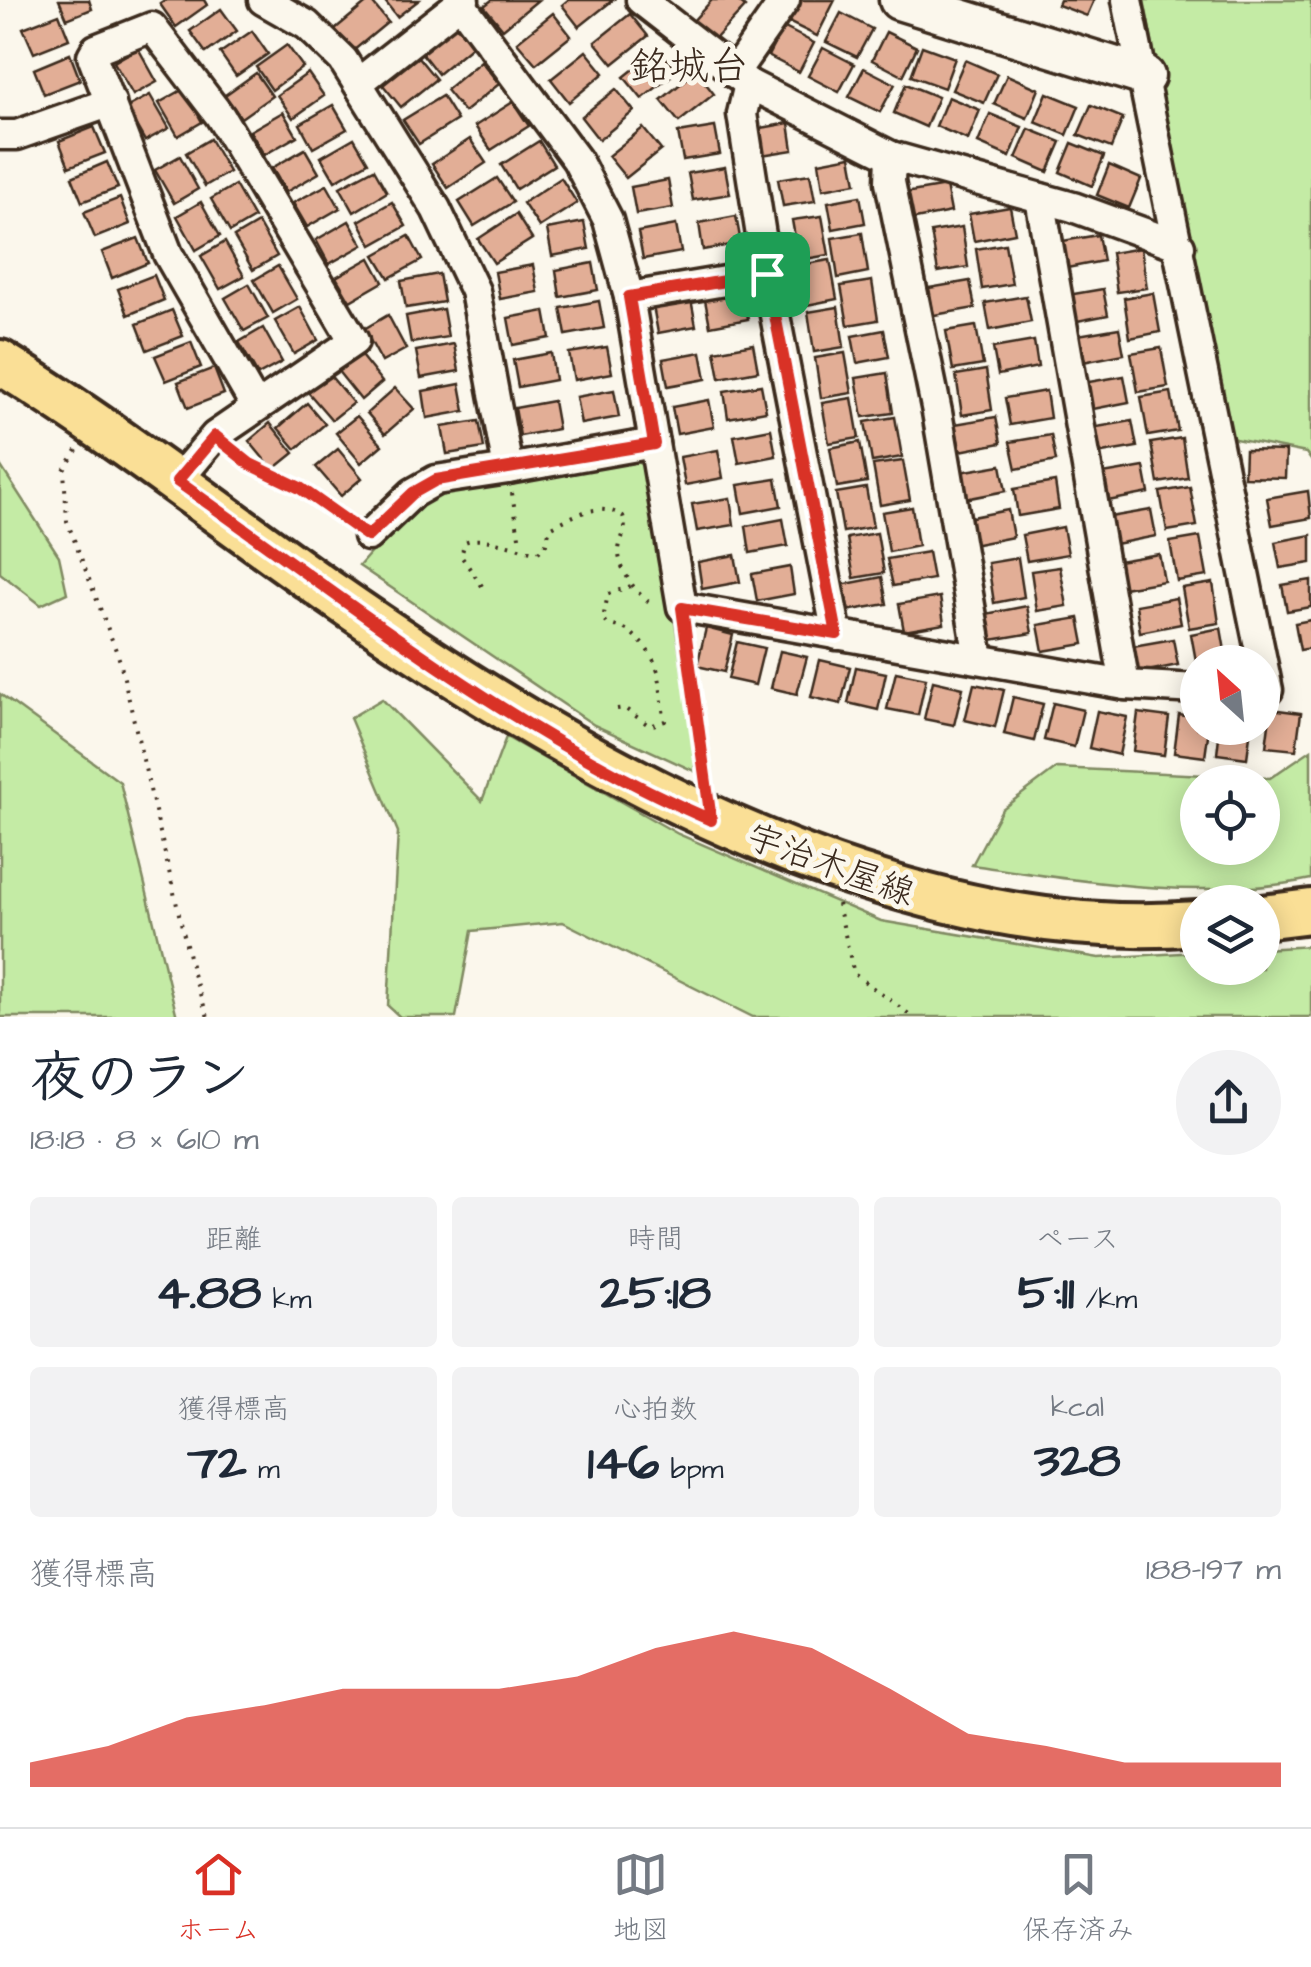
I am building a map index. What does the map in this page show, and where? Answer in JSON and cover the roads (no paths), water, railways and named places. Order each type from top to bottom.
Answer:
[{"type":"main road","name":"宇治木屋線","points":[[0,362],[97,422],[430,660],[544,730],[711,820],[925,898],[968,908],[1047,920],[1180,923]]},
{"type":"main road","points":[[1280,916],[1311,912]]},
{"type":"street","points":[[262,0],[307,25],[343,60],[436,209],[475,291],[508,469]]},
{"type":"street","points":[[641,0],[741,78],[890,156],[1040,198],[1180,246]]},
{"type":"street","points":[[785,0],[741,78],[742,114],[767,274],[837,634]]},
{"type":"street","points":[[898,0],[1144,76]]},
{"type":"street","points":[[1127,0],[1259,645]]},
{"type":"street","points":[[358,83],[461,1],[578,160],[608,220],[629,297],[682,608],[1126,685],[1180,688]]},
{"type":"street","points":[[177,481],[215,436],[354,340],[220,116],[152,27],[96,49],[92,56],[168,254],[256,407]]},
{"type":"street","points":[[0,135],[17,136],[111,102]]},
{"type":"street","points":[[890,156],[890,182],[937,412],[979,658]]},
{"type":"street","points":[[1040,198],[1126,685]]},
{"type":"street","points":[[629,297],[767,274]]},
{"type":"street","points":[[368,536],[413,493],[436,480],[654,444]]},
{"type":"district","name":"銘城台","points":[[689,65]]}]
